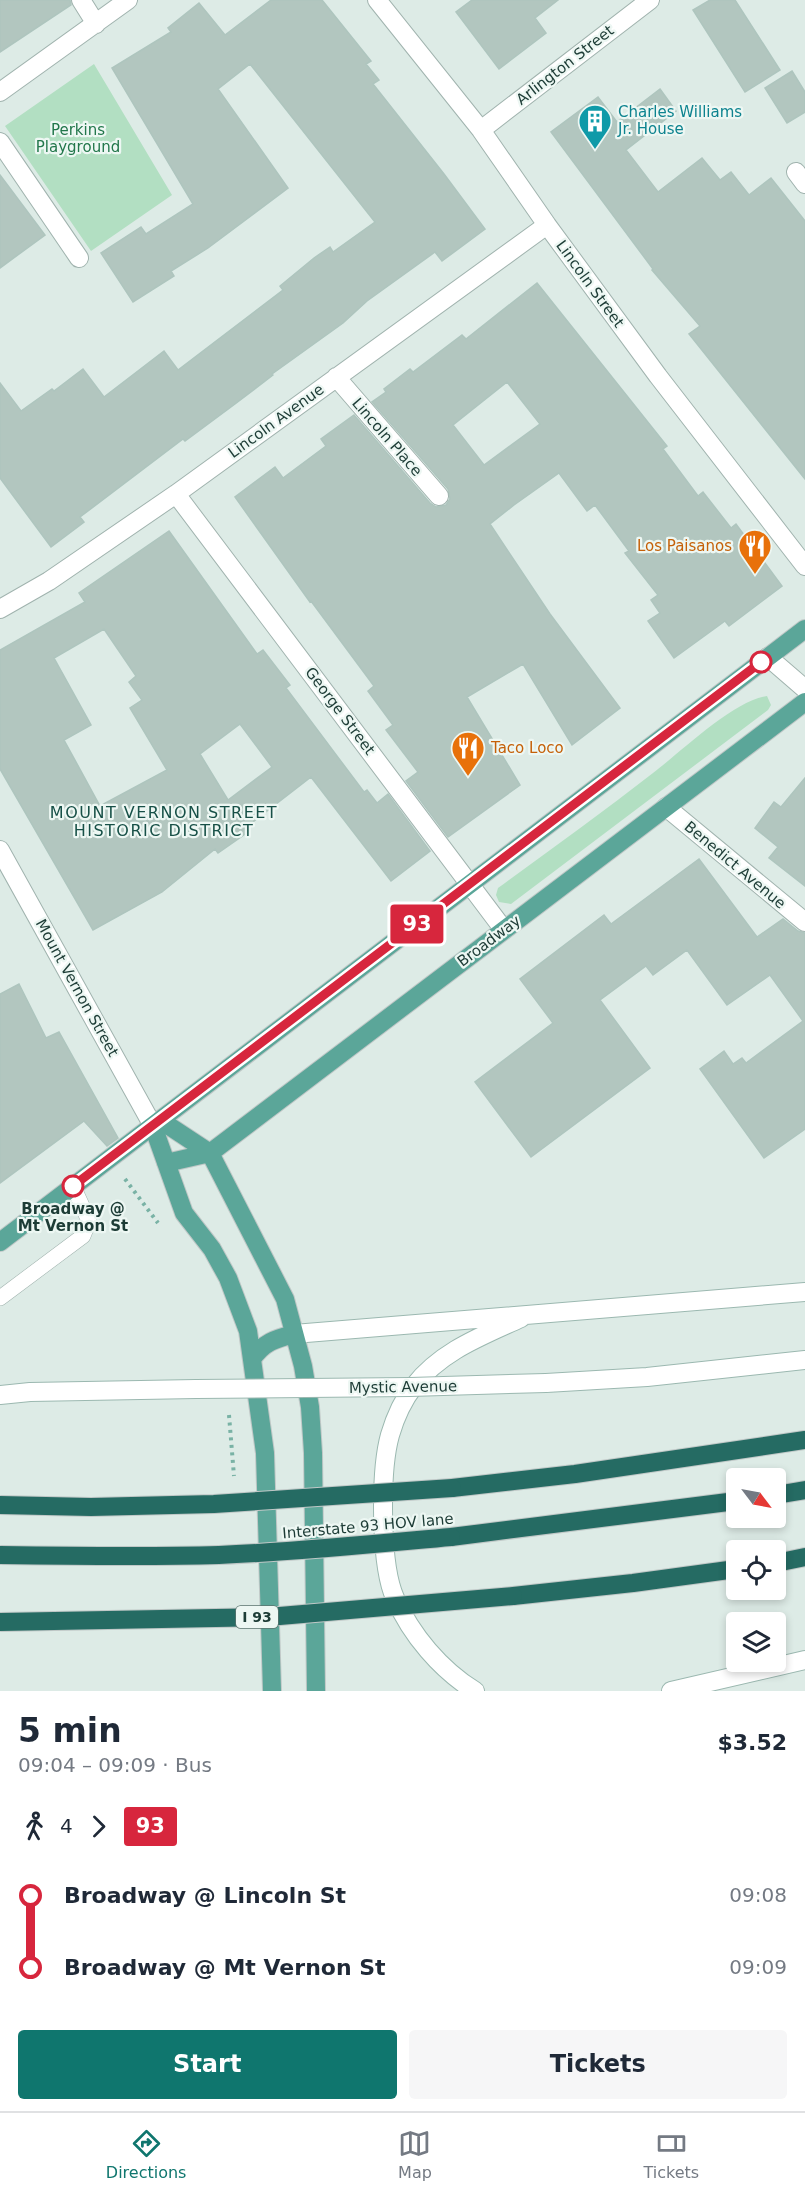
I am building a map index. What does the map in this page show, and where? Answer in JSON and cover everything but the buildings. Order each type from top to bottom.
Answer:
[{"type":"highway","points":[[0,1505],[214,1504],[452,1488],[575,1474],[805,1440]]},
{"type":"highway","points":[[786,1493],[805,1490]]},
{"type":"highway","name":"Interstate 93 HOV lane","points":[[0,1555],[92,1557],[220,1555],[332,1548],[451,1537],[726,1502]]},
{"type":"highway","points":[[786,1561],[805,1557]]},
{"type":"highway","name":"I 93","points":[[0,1622],[268,1617],[633,1584],[726,1570]]},
{"type":"main road","points":[[0,1242],[805,629]]},
{"type":"main road","name":"Broadway","points":[[166,1163],[210,1153],[805,702]]},
{"type":"main road","points":[[156,1123],[210,1153],[285,1299],[303,1366],[310,1407],[313,1453],[316,1691]]},
{"type":"main road","points":[[156,1123],[166,1163],[184,1213],[212,1249],[228,1278],[248,1331],[265,1453],[272,1691]]},
{"type":"main road","points":[[252,1359],[261,1347],[276,1339],[294,1334]]},
{"type":"street","points":[[81,0],[96,24]]},
{"type":"street","points":[[0,92],[128,0]]},
{"type":"street","name":"Lincoln Street","points":[[377,0],[481,130],[547,225],[658,376],[805,566]]},
{"type":"street","name":"Arlington Street","points":[[481,130],[650,0]]},
{"type":"street","points":[[0,142],[79,258]]},
{"type":"street","name":"Lincoln Avenue","points":[[0,609],[49,581],[176,494],[547,225]]},
{"type":"street","name":"Lincoln Place","points":[[336,377],[439,496]]},
{"type":"street","name":"George Street","points":[[176,494],[504,930]]},
{"type":"street","points":[[768,657],[805,689]]},
{"type":"street","name":"Benedict Avenue","points":[[666,807],[805,922]]},
{"type":"street","name":"Mount Vernon Street","points":[[0,850],[156,1123]]},
{"type":"street","points":[[294,1334],[805,1292]]},
{"type":"street","points":[[475,1691],[460,1682],[413,1631],[394,1596],[386,1559],[383,1517],[389,1437],[398,1411],[413,1387],[430,1368],[458,1348],[534,1313]]},
{"type":"street","name":"Mystic Avenue","points":[[0,1395],[30,1392],[546,1383],[647,1377],[805,1360]]},
{"type":"street","points":[[671,1691],[717,1685],[805,1660]]},
{"type":"lane","points":[[0,1298],[83,1236],[89,1221],[73,1186]]},
{"type":"green space","name":"Perkins Playground","points":[[94,64],[172,195],[91,251],[5,126]]},
{"type":"green space","points":[[767,696],[771,705],[768,710],[511,904],[499,902],[496,895],[498,888],[634,788],[708,728],[739,707]]},
{"type":"bus line","name":"93","points":[[73,1186],[761,662]]},
{"type":"place","name":"Charles Williams Jr. House","points":[[595,150]]},
{"type":"place","name":"Los Paisanos","points":[[755,575]]},
{"type":"place","name":"Taco Loco","points":[[468,777]]},
{"type":"place","name":"Broadway @ Mt Vernon St","points":[[73,1186]]},
{"type":"district","name":"MOUNT VERNON STREET HISTORIC DISTRICT","points":[[164,821]]}]
